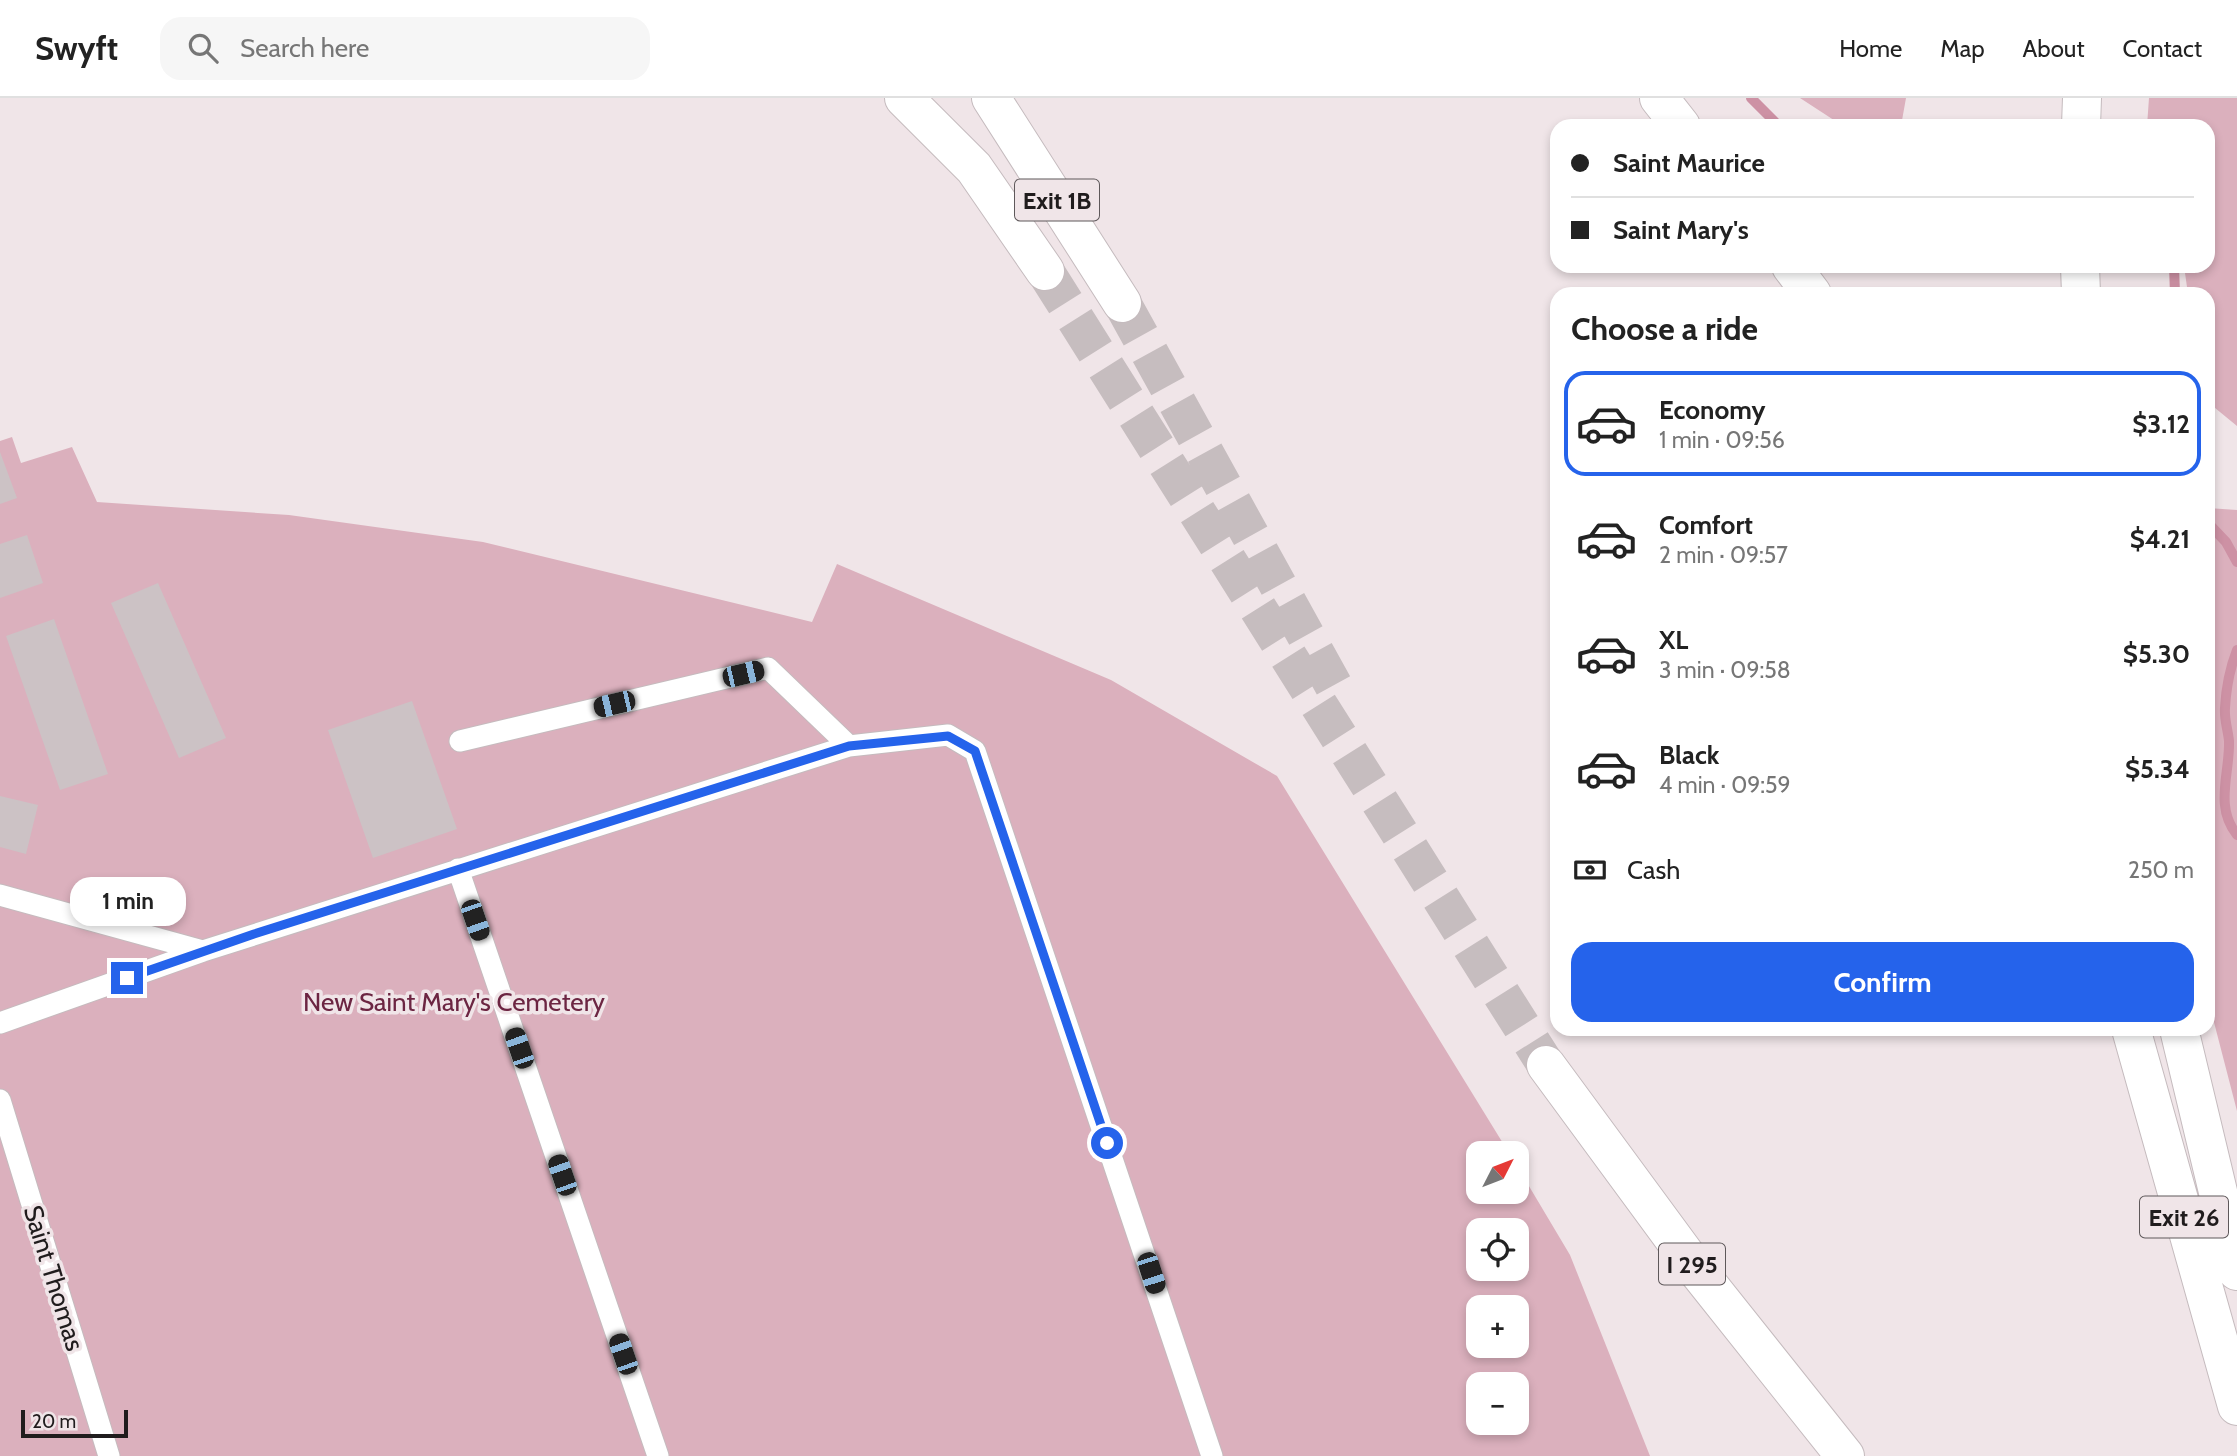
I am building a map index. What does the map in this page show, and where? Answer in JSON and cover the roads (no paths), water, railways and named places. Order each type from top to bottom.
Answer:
[{"type":"highway","points":[[904,98],[974,168],[1045,271]]},
{"type":"highway","name":"Exit 1B","points":[[991,98],[1122,303]]},
{"type":"highway","points":[[1659,98],[1676,119]]},
{"type":"highway","points":[[2081,119],[2082,98]]},
{"type":"highway","name":"Exit 26","points":[[2133,1036],[2237,1406]]},
{"type":"highway","points":[[2181,1036],[2237,1271]]},
{"type":"highway","name":"I 295","points":[[1546,1065],[1696,1269],[1845,1456]]},
{"type":"lane","points":[[460,741],[768,668],[849,746]]},
{"type":"lane","points":[[0,1023],[203,951],[849,746],[948,736],[975,751],[1212,1456]]},
{"type":"lane","points":[[458,869],[657,1456]]},
{"type":"lane","points":[[0,895],[203,951]]},
{"type":"lane","name":"Saint Thomas","points":[[0,1100],[109,1456]]},
{"type":"waterway","points":[[1751,98],[1772,119]]},
{"type":"waterway","points":[[2174,273],[2175,287]]},
{"type":"waterway","points":[[2215,530],[2226,542],[2237,562]]},
{"type":"waterway","points":[[2237,650],[2227,686],[2225,716],[2229,741],[2226,813],[2237,835]]},
{"type":"tunnel","points":[[1045,271],[1546,1065]]},
{"type":"tunnel","points":[[1122,303],[1336,690]]},
{"type":"park label","name":"New Saint Mary's Cemetery","points":[[454,1002]]}]
